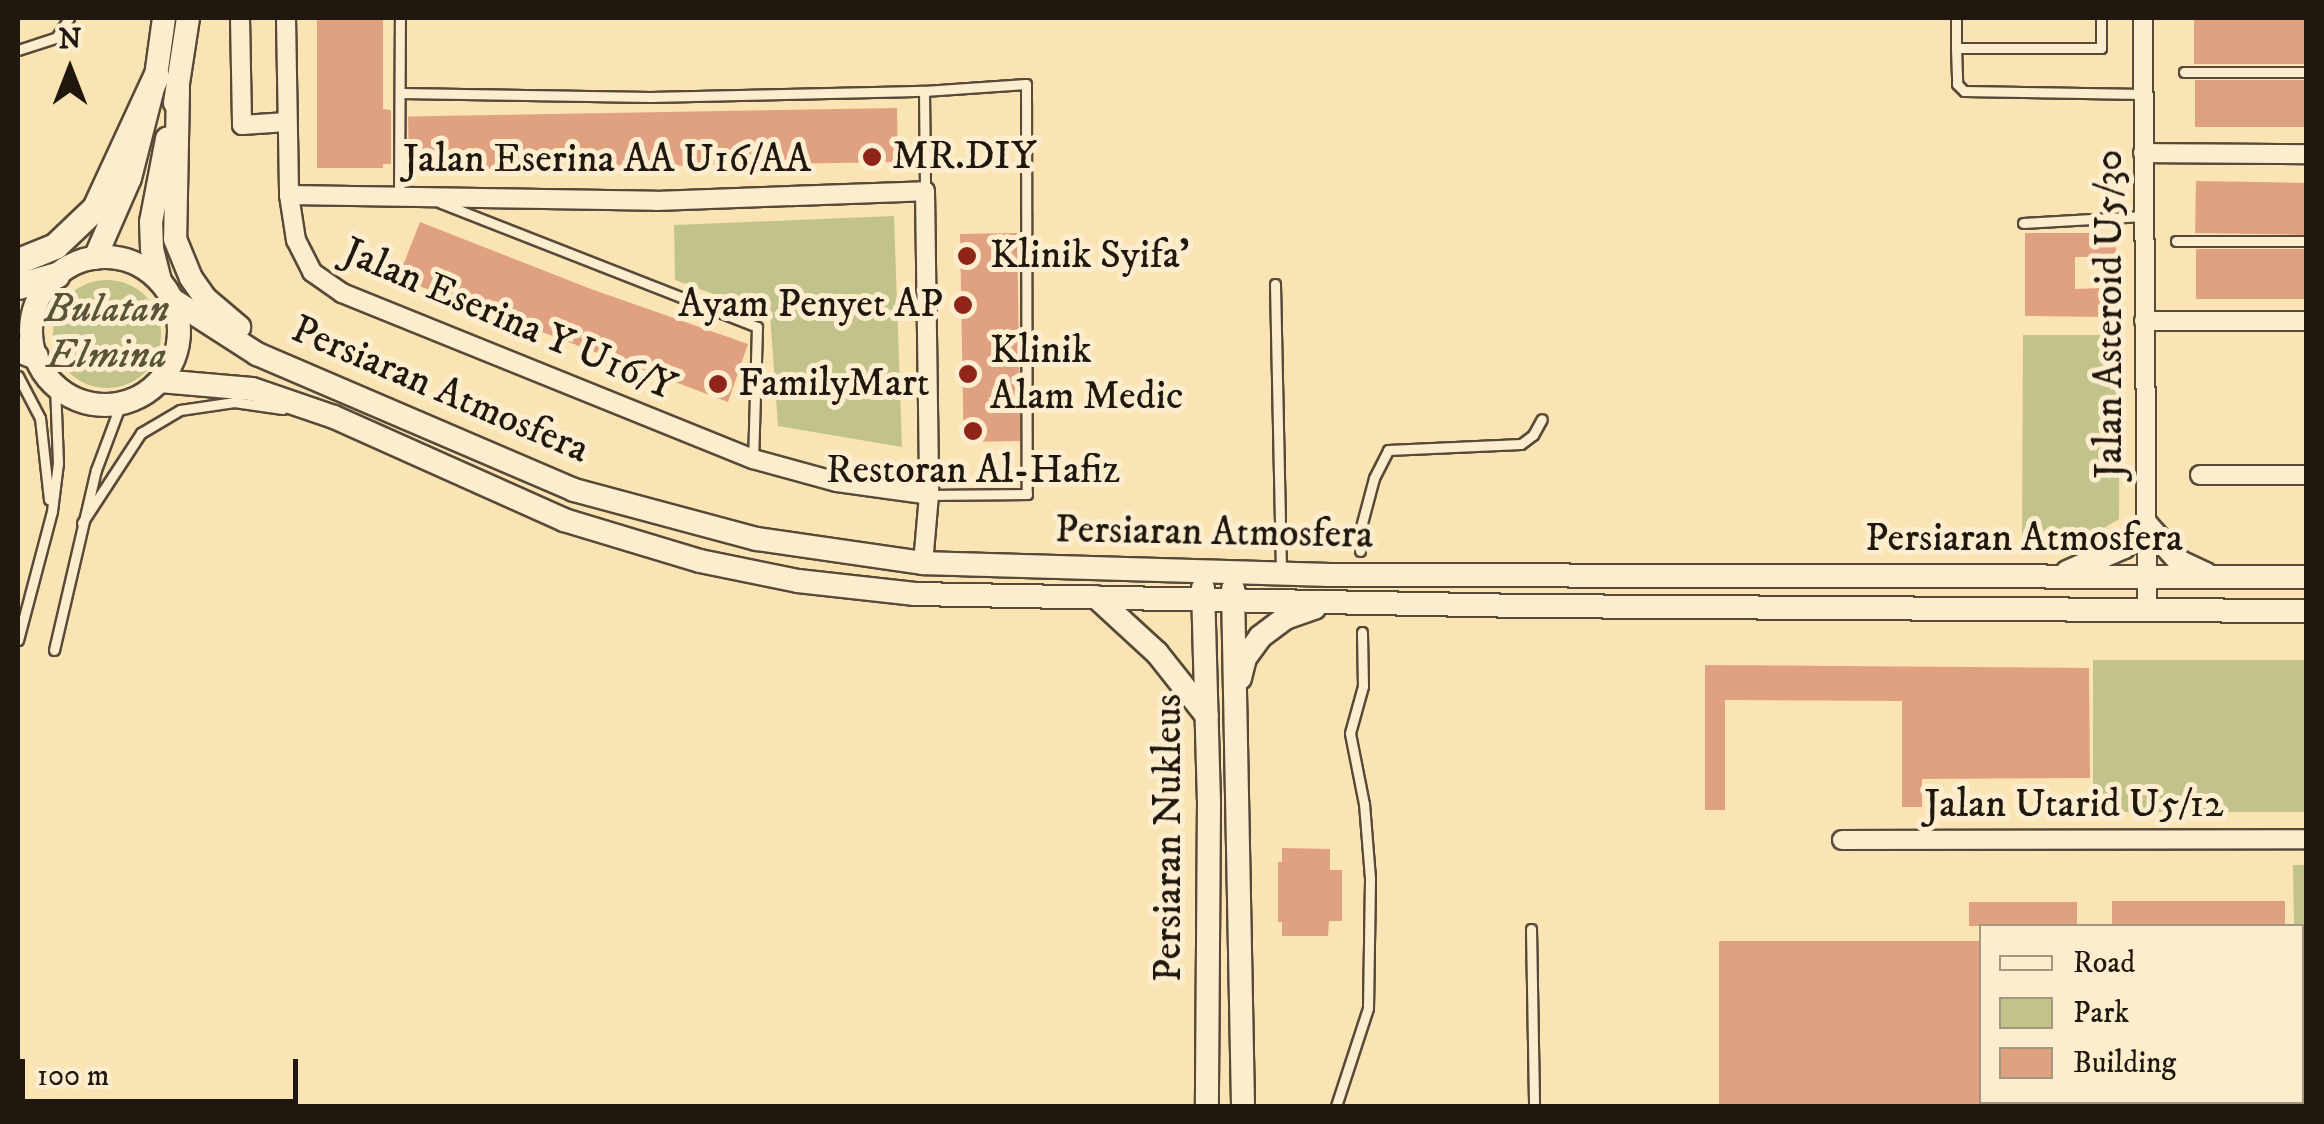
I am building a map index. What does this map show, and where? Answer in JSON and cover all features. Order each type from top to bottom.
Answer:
[{"type":"main road","points":[[18,261],[54,246],[94,208],[156,76]]},
{"type":"main road","points":[[18,286],[56,276]]},
{"type":"street","points":[[94,258],[130,178],[156,76],[164,18]]},
{"type":"street","points":[[166,290],[142,267],[119,258],[94,258],[56,276],[33,312],[26,352],[55,386],[75,398],[98,404],[121,403],[142,395],[160,381],[179,342],[166,290],[152,249],[151,222],[178,90],[188,18]]},
{"type":"street","points":[[240,18],[242,125],[287,122]]},
{"type":"street","name":"Jalan Eserina Y U16/Y","points":[[286,18],[289,195],[296,240],[312,272],[342,292],[753,459],[837,482],[929,495]]},
{"type":"street","name":"Jalan Asteroid U5/30","points":[[2143,18],[2148,610]]},
{"type":"street","points":[[178,90],[175,239],[191,278],[220,314],[246,332],[366,399]]},
{"type":"street","points":[[2144,153],[2306,154]]},
{"type":"street","points":[[923,563],[929,495],[925,191]]},
{"type":"street","name":"Jalan Eserina AA U16/AA","points":[[289,195],[656,201],[925,191]]},
{"type":"street","name":"Persiaran Atmosfera","points":[[166,290],[242,346],[574,490],[666,518],[757,539],[923,563],[1281,572],[2306,577]]},
{"type":"street","points":[[2144,321],[2306,321]]},
{"type":"street","name":"Persiaran Atmosfera","points":[[160,381],[252,389],[334,417],[564,520],[700,561],[798,580],[914,594],[1331,603],[2306,611]]},
{"type":"street","points":[[2200,476],[2306,476]]},
{"type":"street","points":[[2055,576],[2124,546],[2146,524],[2180,562],[2213,577]]},
{"type":"street","name":"Persiaran Nukleus","points":[[1202,570],[1207,716],[1207,1106]]},
{"type":"street","name":"Persiaran Nukleus","points":[[1233,570],[1232,717],[1243,1106]]},
{"type":"street","points":[[1096,597],[1157,654],[1207,716]]},
{"type":"street","points":[[1232,717],[1245,658],[1260,636],[1285,618],[1331,603]]},
{"type":"street","name":"Jalan Utarid U5/12","points":[[1842,840],[2306,839]]},
{"type":"lane","points":[[18,50],[56,38],[69,18]]},
{"type":"lane","points":[[398,197],[400,18]]},
{"type":"lane","points":[[1956,18],[1957,84],[1964,91],[2144,94]]},
{"type":"lane","points":[[1956,48],[2101,48],[2101,18]]},
{"type":"lane","points":[[2184,72],[2306,72]]},
{"type":"lane","points":[[401,94],[650,97],[924,91],[1026,84],[1027,494],[929,495]]},
{"type":"lane","points":[[924,91],[925,191]]},
{"type":"lane","points":[[426,197],[757,326],[753,459]]},
{"type":"lane","points":[[2024,223],[2144,216]]},
{"type":"lane","points":[[2176,241],[2306,241]]},
{"type":"lane","points":[[1274,284],[1281,572]]},
{"type":"lane","points":[[18,376],[40,418],[51,518]]},
{"type":"lane","points":[[18,640],[51,518],[58,463],[55,386]]},
{"type":"lane","points":[[82,523],[141,433],[180,410],[234,402],[334,417]]},
{"type":"lane","points":[[54,650],[82,523],[121,403]]},
{"type":"lane","points":[[1360,551],[1361,526],[1374,478],[1388,450],[1521,444],[1534,435],[1542,419]]},
{"type":"lane","points":[[1336,1106],[1368,1008],[1370,878],[1364,804],[1350,733],[1363,686],[1362,632]]},
{"type":"lane","points":[[1531,929],[1534,1106]]},
{"type":"green space","points":[[894,216],[902,447],[778,426],[770,315],[675,280],[674,225]]},
{"type":"green space","name":"Bulatan Elmina","points":[[107,280],[128,284],[145,296],[157,313],[161,334],[157,355],[145,372],[128,384],[107,388],[86,384],[69,372],[57,355],[53,334],[57,313],[69,296],[86,284]]},
{"type":"green space","points":[[2023,335],[2120,335],[2119,519],[2092,535],[2022,535]]},
{"type":"green space","points":[[2093,660],[2306,660],[2306,812],[2093,812]]},
{"type":"green space","points":[[2293,865],[2306,865],[2306,1033],[2304,924],[2294,924]]},
{"type":"building","points":[[317,18],[383,18],[383,109],[391,110],[391,164],[383,164],[383,168],[317,168]]},
{"type":"building","points":[[2194,18],[2306,18],[2306,64],[2194,64]]},
{"type":"building","points":[[2195,80],[2306,80],[2306,127],[2195,127]]},
{"type":"building","points":[[897,108],[898,162],[409,171],[408,117]]},
{"type":"building","points":[[2196,181],[2306,183],[2305,235],[2195,233]]},
{"type":"building","points":[[420,222],[591,289],[748,344],[728,402],[398,278]]},
{"type":"building","points":[[1017,233],[1021,441],[964,442],[960,234]]},
{"type":"building","points":[[2025,233],[2116,233],[2116,257],[2075,257],[2075,289],[2102,288],[2103,317],[2025,316]]},
{"type":"building","points":[[2196,249],[2306,249],[2306,299],[2196,299]]},
{"type":"building","points":[[1705,665],[2089,668],[2090,778],[1922,779],[1922,807],[1902,807],[1902,701],[1725,700],[1725,810],[1705,810]]},
{"type":"building","points":[[1282,848],[1330,849],[1330,870],[1342,870],[1342,921],[1329,921],[1328,936],[1282,936],[1282,922],[1278,922],[1278,862],[1282,862]]},
{"type":"building","points":[[2112,901],[2285,901],[2285,924],[2112,924]]},
{"type":"building","points":[[1969,902],[2077,902],[2077,924],[1969,926]]},
{"type":"building","points":[[1719,941],[1979,941],[1982,1106],[1719,1106]]},
{"type":"place","name":"MR.DIY","points":[[872,157]]},
{"type":"place","name":"Klinik Syifa'","points":[[967,256]]},
{"type":"place","name":"Ayam Penyet AP","points":[[963,305]]},
{"type":"place","name":"Klinik Alam Medic","points":[[968,374]]},
{"type":"place","name":"FamilyMart","points":[[718,384]]},
{"type":"place","name":"Restoran Al-Hafiz","points":[[973,431]]}]
